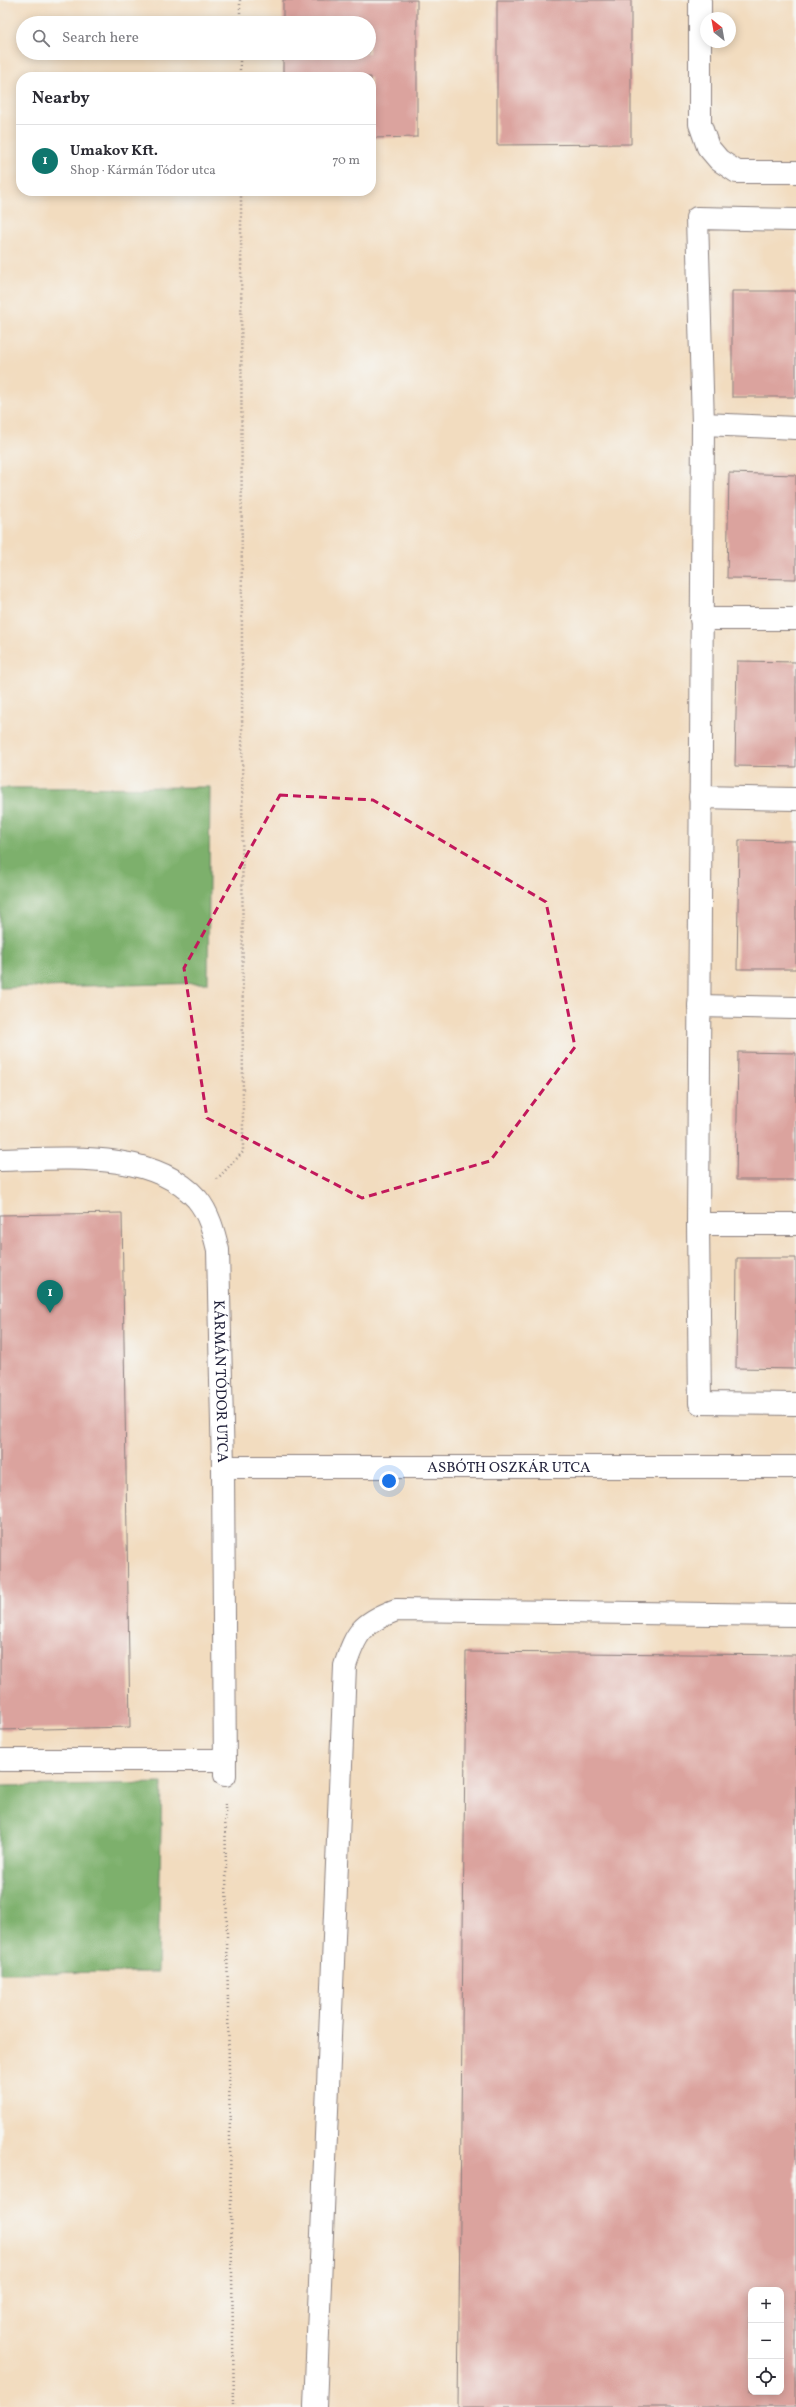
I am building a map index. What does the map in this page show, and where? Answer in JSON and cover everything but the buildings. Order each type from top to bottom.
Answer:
[{"type":"street","points":[[700,0],[700,124],[708,147],[719,160],[737,172],[796,172]]},
{"type":"street","points":[[796,220],[697,218],[703,424],[698,1224],[700,1403],[796,1404]]},
{"type":"street","points":[[703,424],[796,428]]},
{"type":"street","points":[[701,619],[796,619]]},
{"type":"street","points":[[700,797],[796,798]]},
{"type":"street","points":[[699,1006],[796,1008]]},
{"type":"street","name":"KÁRMÁN TÓDOR UTCA","points":[[0,1160],[87,1159],[132,1165],[174,1180],[198,1200],[212,1228],[218,1250],[223,1467],[225,1767]]},
{"type":"street","points":[[698,1224],[796,1224]]},
{"type":"street","name":"ASBÓTH OSZKÁR UTCA","points":[[223,1467],[796,1467]]},
{"type":"street","points":[[315,2407],[345,1674],[354,1639],[364,1626],[377,1617],[396,1610],[796,1615]]},
{"type":"street","points":[[0,1760],[225,1767]]},
{"type":"path","points":[[240,0],[240,16]]},
{"type":"path","points":[[240,60],[240,72]]},
{"type":"path","points":[[198,1200],[243,1152],[241,196]]},
{"type":"path","points":[[225,1767],[234,2407]]},
{"type":"highlighted area","points":[[280,795],[373,800],[546,902],[575,1047],[490,1161],[362,1198],[207,1118],[184,968]]},
{"type":"green space","points":[[210,787],[208,983],[0,988],[0,788]]},
{"type":"green space","points":[[162,1783],[158,1972],[0,1973],[0,1786]]},
{"type":"place","name":"Umakov Kft.","points":[[50,1313]]}]
